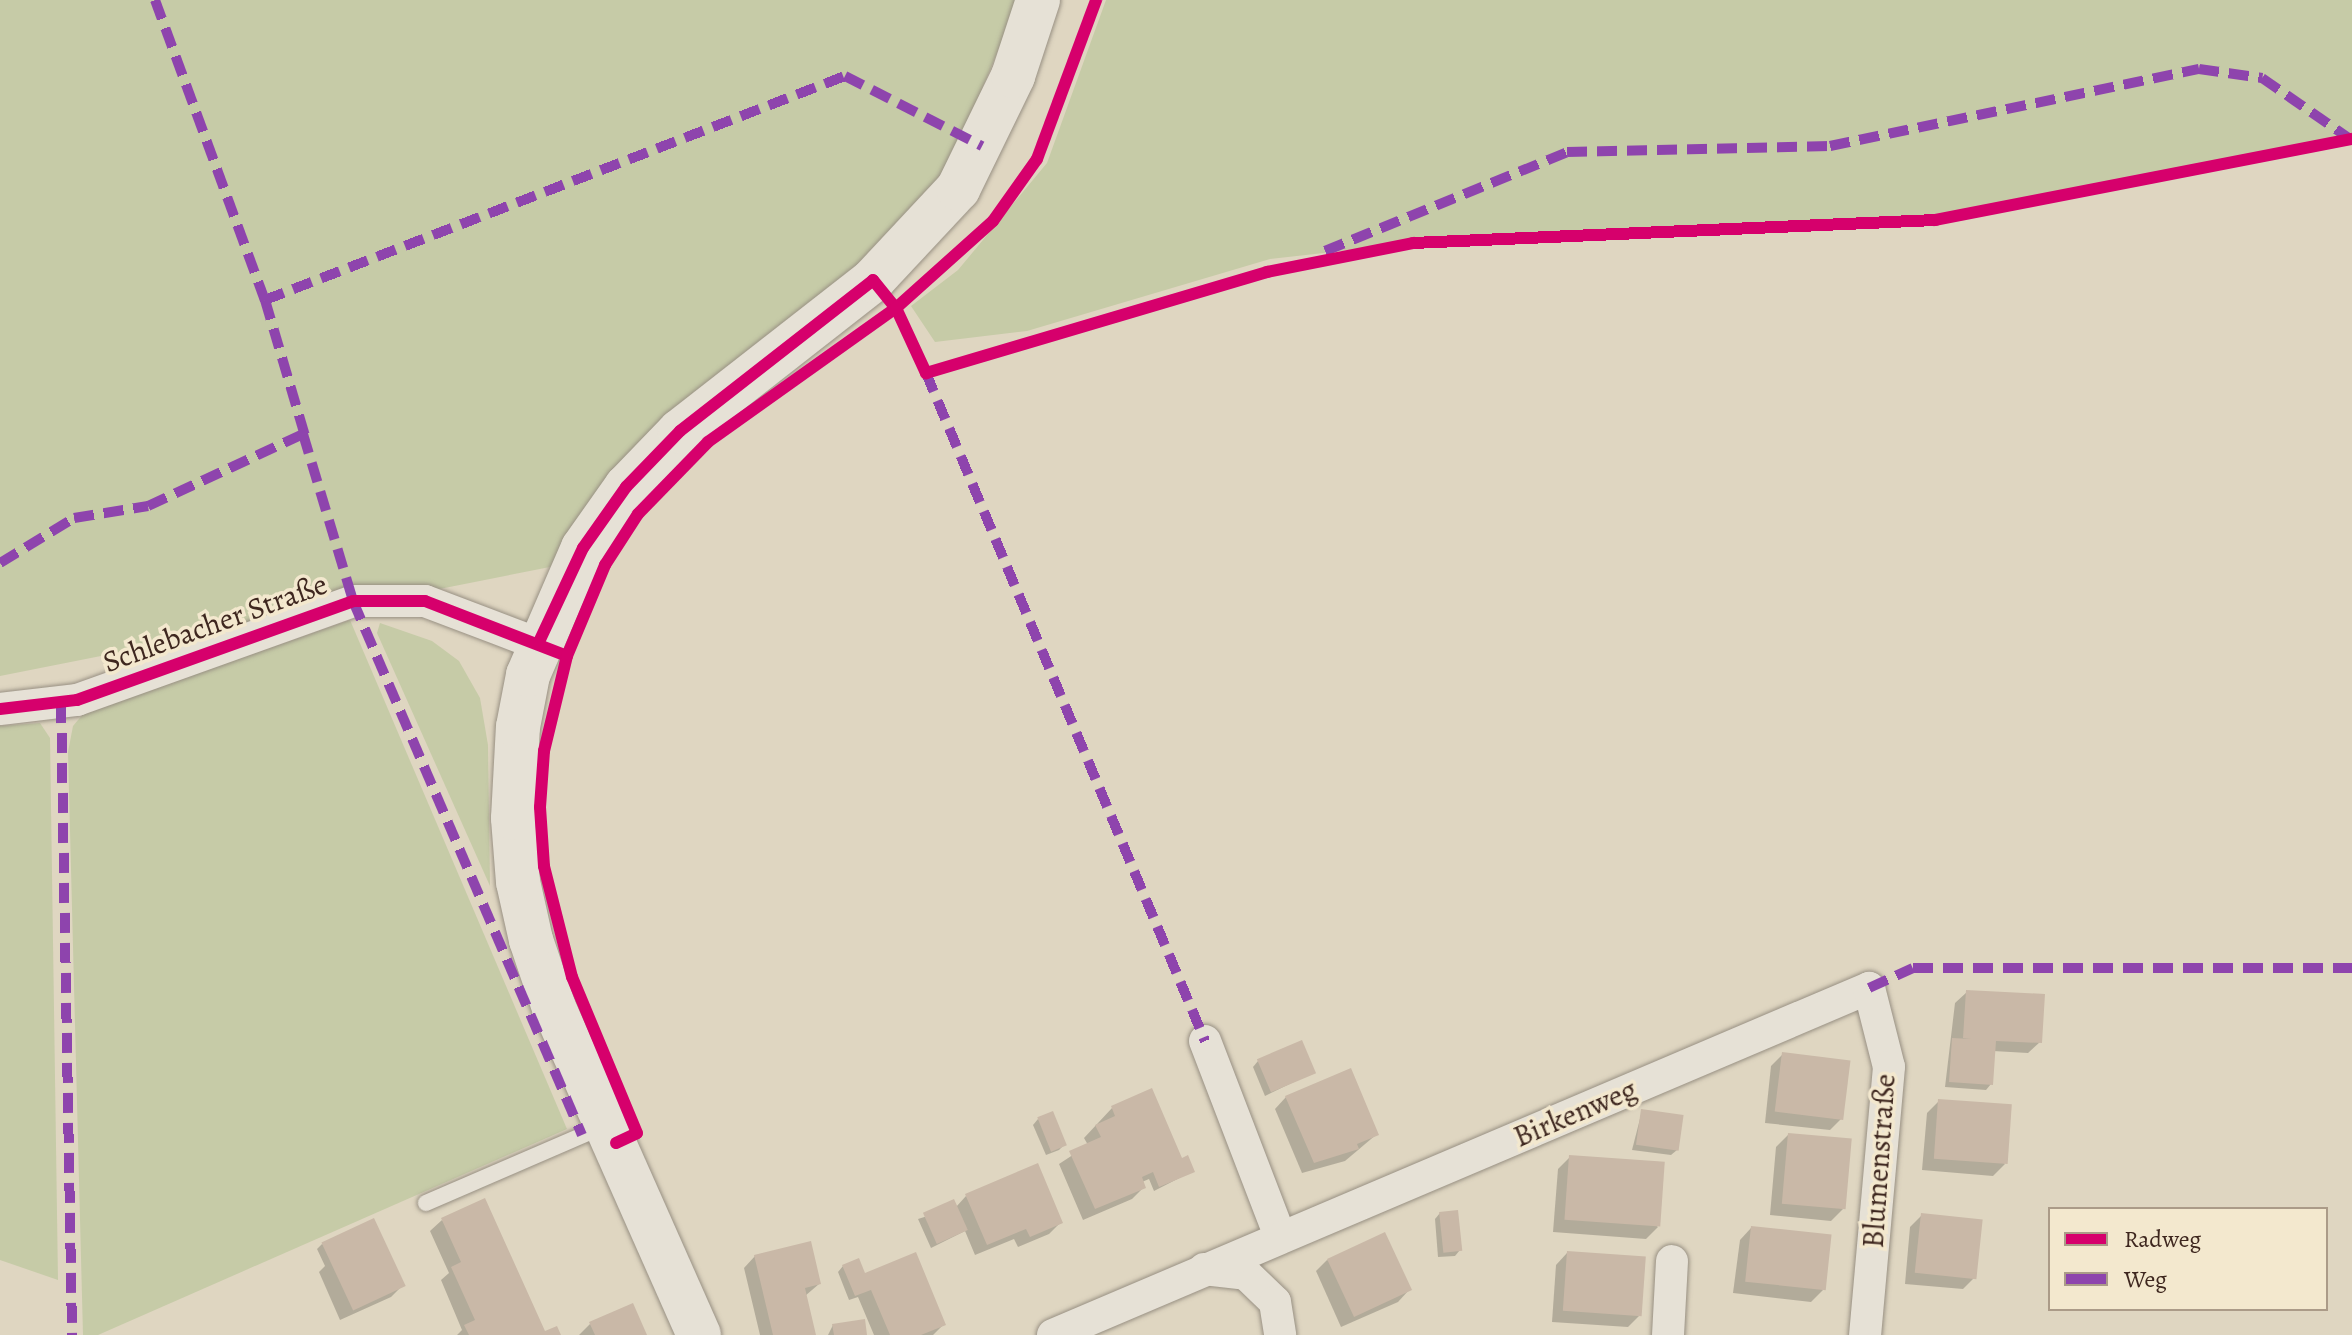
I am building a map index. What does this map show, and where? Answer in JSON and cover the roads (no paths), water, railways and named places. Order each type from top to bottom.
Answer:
[{"type":"main road","points":[[699,1335],[554,1008],[518,882],[513,802],[518,727],[538,644],[583,548],[626,487],[680,431],[811,332],[910,244],[958,189],[1013,76],[1038,0]]},
{"type":"street","name":"Schlebacher Straße","points":[[0,709],[77,700],[353,601],[425,601],[538,644]]},
{"type":"street","name":"Birkenweg","points":[[1053,1335],[1869,988]]},
{"type":"street","name":"Blumenstraße","points":[[1865,1335],[1889,1067],[1869,988]]},
{"type":"street","points":[[1205,1041],[1280,1236]]},
{"type":"street","points":[[1668,1335],[1672,1261]]},
{"type":"street","points":[[1204,1269],[1246,1274],[1275,1302],[1280,1335]]},
{"type":"lane","points":[[426,1203],[607,1124]]}]
